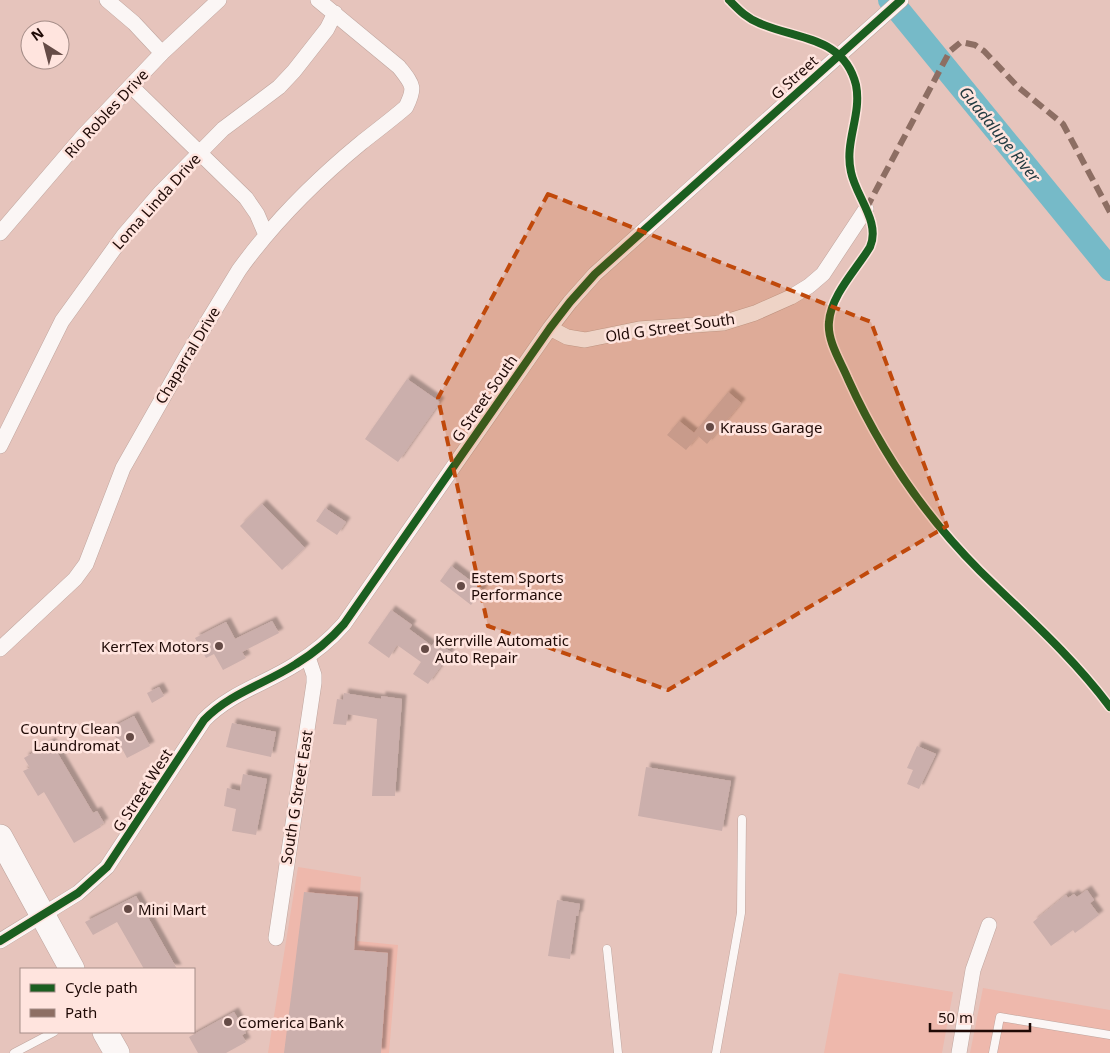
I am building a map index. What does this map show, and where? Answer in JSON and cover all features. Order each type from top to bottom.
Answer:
[{"type":"main road","points":[[0,837],[71,968]]},
{"type":"main road","points":[[106,1033],[116,1053]]},
{"type":"street","points":[[106,0],[134,23],[162,53]]},
{"type":"street","name":"Rio Robles Drive","points":[[0,233],[84,135],[162,53],[219,0]]},
{"type":"street","points":[[318,0],[335,13]]},
{"type":"street","name":"G Street","points":[[705,175],[901,0]]},
{"type":"street","name":"Chaparral Drive","points":[[0,650],[75,579],[86,564],[104,513],[139,438],[239,270],[266,235],[320,180],[406,107],[414,88],[399,67],[335,13]]},
{"type":"street","name":"Loma Linda Drive","points":[[0,446],[62,321],[92,277],[141,214],[199,153],[223,129],[279,87],[294,71],[327,29],[335,13]]},
{"type":"street","points":[[131,86],[246,198],[257,214],[266,235]]},
{"type":"street","name":"G Street South","points":[[308,657],[344,624],[570,302],[595,274],[705,175]]},
{"type":"street","name":"Old G Street South","points":[[550,328],[576,340],[585,340],[639,328],[723,323],[755,313],[791,297],[810,286],[823,274],[866,209]]},
{"type":"street","name":"G Street West","points":[[0,941],[44,916],[88,885],[108,867],[211,712],[233,696],[308,657]]},
{"type":"street","name":"South G Street East","points":[[276,938],[314,683],[314,675],[308,657]]},
{"type":"street","points":[[959,1053],[973,970],[989,925]]},
{"type":"lane","points":[[716,1053],[741,912],[742,819]]},
{"type":"lane","points":[[607,949],[618,1053]]},
{"type":"lane","points":[[993,1053],[1000,1017],[1110,1035]]},
{"type":"lane","points":[[14,1053],[52,1033]]},
{"type":"highlighted area","points":[[548,194],[871,322],[947,526],[668,690],[488,626],[438,398]]},
{"type":"shaded area","points":[[298,867],[361,877],[357,941],[398,945],[389,1053],[268,1053]]},
{"type":"shaded area","points":[[839,973],[953,992],[942,1053],[824,1053]]},
{"type":"shaded area","points":[[983,988],[1110,1010],[1110,1053],[970,1053]]},
{"type":"building","points":[[407,379],[440,402],[398,462],[365,439]]},
{"type":"building","name":"Krauss Garage","points":[[728,392],[741,403],[707,444],[698,436],[686,450],[667,435],[679,421],[694,433]]},
{"type":"building","points":[[262,504],[305,548],[282,570],[240,526]]},
{"type":"building","points":[[325,508],[346,522],[337,535],[316,521]]},
{"type":"building","name":"Estem Sports Performance","points":[[451,566],[483,590],[471,605],[440,581]]},
{"type":"building","name":"Kerrville Automatic Auto Repair","points":[[391,610],[412,625],[409,629],[432,646],[435,641],[451,652],[428,684],[413,674],[421,662],[397,645],[389,658],[368,643]]},
{"type":"building","name":"KerrTex Motors","points":[[272,621],[279,633],[242,652],[246,658],[223,670],[214,654],[206,658],[195,638],[226,622],[235,639]]},
{"type":"building","points":[[159,687],[164,696],[152,703],[147,693]]},
{"type":"building","points":[[344,693],[381,699],[381,696],[402,699],[395,796],[372,796],[377,719],[348,714],[346,725],[333,724],[337,699],[343,700]]},
{"type":"building","name":"Country Clean Laundromat","points":[[134,716],[150,746],[127,758],[111,728]]},
{"type":"building","points":[[232,723],[276,732],[271,757],[226,747]]},
{"type":"building","points":[[51,742],[93,813],[97,811],[104,823],[100,825],[101,827],[74,843],[44,792],[38,796],[23,771],[30,768],[24,758]]},
{"type":"building","points":[[917,746],[936,754],[919,789],[907,784],[913,770],[907,768]]},
{"type":"building","points":[[646,767],[731,781],[722,831],[638,816]]},
{"type":"building","points":[[243,774],[267,779],[256,835],[232,831],[236,809],[224,806],[227,788],[240,791]]},
{"type":"building","points":[[1087,890],[1094,900],[1090,903],[1099,915],[1075,933],[1073,930],[1051,946],[1033,922],[1066,895],[1068,898],[1074,894],[1077,897]]},
{"type":"building","points":[[304,892],[358,897],[354,950],[388,953],[381,1053],[284,1053]]},
{"type":"building","points":[[136,896],[176,968],[143,968],[117,922],[93,935],[85,922]]},
{"type":"building","points":[[557,900],[580,904],[578,916],[576,916],[570,959],[548,956]]},
{"type":"building","name":"Comerica Bank","points":[[234,1012],[246,1033],[242,1035],[246,1042],[226,1053],[198,1053],[189,1037]]},
{"type":"waterway","name":"Guadalupe River","points":[[890,0],[1110,269]]},
{"type":"marked path","points":[[866,209],[950,51],[961,42],[975,45],[984,51],[1018,87],[1063,124],[1110,212]]},
{"type":"cycle path","points":[[729,0],[742,13],[754,21],[830,48],[841,57],[850,69],[856,85],[857,107],[849,161],[854,181],[870,219],[873,238],[870,247],[834,302],[829,329],[835,351],[874,431],[905,481],[940,527],[980,571],[1064,653],[1110,707]]},
{"type":"cycle path","points":[[0,941],[78,893],[107,867],[204,720],[236,696],[284,671],[309,655],[344,624],[550,328],[595,274],[901,0]]},
{"type":"place","name":"Krauss Garage","points":[[710,427]]},
{"type":"place","name":"Estem Sports Performance","points":[[461,586]]},
{"type":"place","name":"KerrTex Motors","points":[[219,646]]},
{"type":"place","name":"Kerrville Automatic Auto Repair","points":[[425,649]]},
{"type":"place","name":"Country Clean Laundromat","points":[[130,737]]},
{"type":"place","name":"Mini Mart","points":[[128,909]]},
{"type":"place","name":"Comerica Bank","points":[[228,1022]]}]
